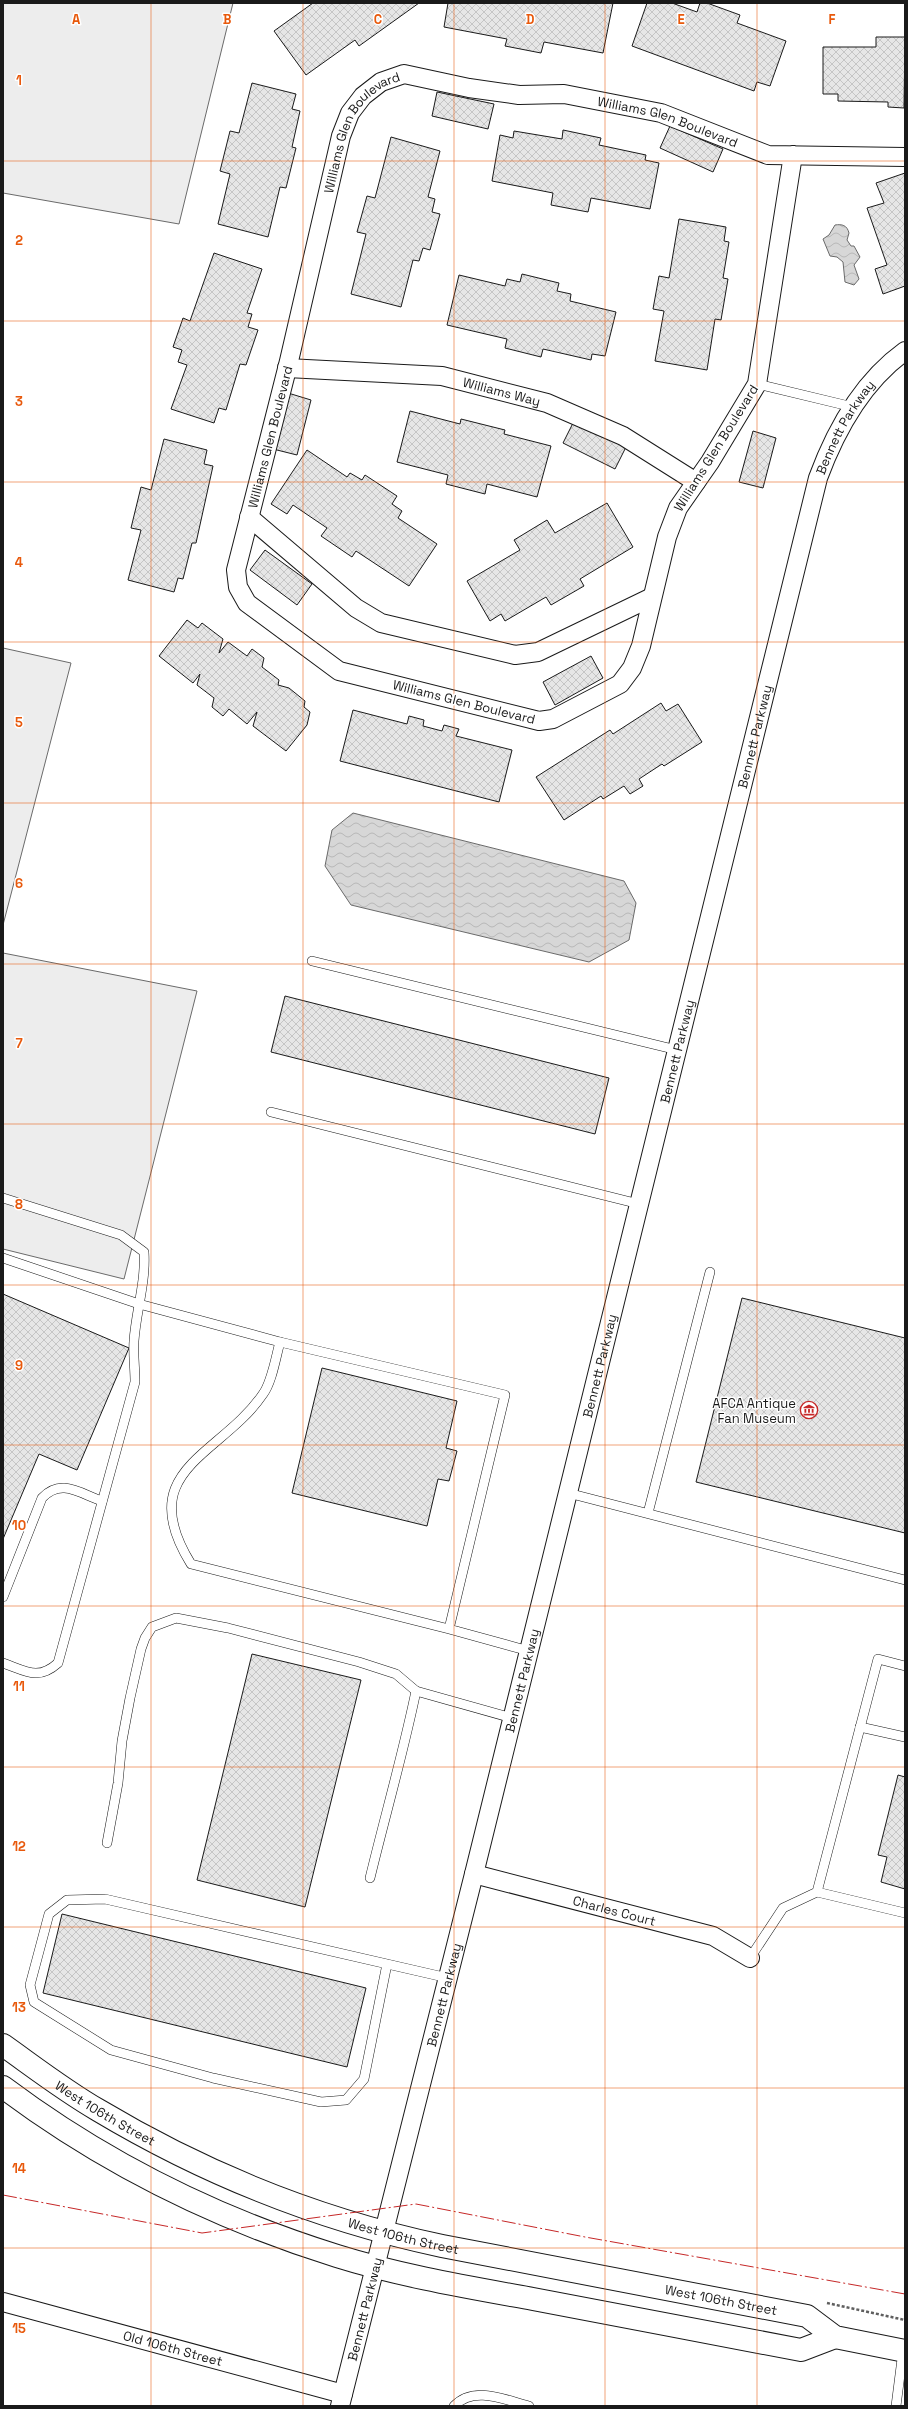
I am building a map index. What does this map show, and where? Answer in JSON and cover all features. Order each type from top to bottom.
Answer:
[{"type":"street","name":"Williams Glen Boulevard","points":[[793,155],[757,384],[696,482],[678,508],[667,537],[641,646],[632,668],[620,684],[553,719],[539,721],[339,671],[247,603],[238,587],[236,570],[288,368],[341,136],[350,113],[362,96],[381,82],[404,74],[469,88],[519,94],[564,94],[661,113],[768,155],[793,155],[905,157]]},
{"type":"street","name":"Bennett Parkway","points":[[342,2400],[474,1874],[818,478],[828,449],[842,422],[880,372],[905,351]]},
{"type":"street","name":"Williams Way","points":[[288,368],[442,376],[547,403],[623,436],[696,482]]},
{"type":"street","name":"Williams Glen Boulevard","points":[[249,517],[356,608],[381,623],[516,655],[538,652],[652,597]]},
{"type":"street","name":"Charles Court","points":[[474,1874],[713,1936],[750,1958]]},
{"type":"street","name":"West 106th Street","points":[[3,2045],[96,2110],[144,2137],[201,2166],[298,2206],[384,2234],[806,2316],[835,2338],[904,2351]]},
{"type":"street","points":[[3,2087],[86,2143],[209,2208],[296,2243],[375,2267],[435,2281],[801,2350],[835,2338]]},
{"type":"street","name":"Old 106th Street","points":[[3,2302],[342,2400]]},
{"type":"lane","points":[[757,384],[853,407]]},
{"type":"lane","points":[[312,961],[677,1050]]},
{"type":"lane","points":[[271,1112],[639,1204]]},
{"type":"lane","points":[[3,1198],[121,1235],[144,1252],[146,1272],[139,1304],[134,1342],[135,1382],[58,1663],[49,1671],[36,1675],[3,1664]]},
{"type":"lane","points":[[3,1258],[139,1304],[280,1342],[505,1395],[449,1629]]},
{"type":"lane","points":[[648,1513],[710,1272]]},
{"type":"lane","points":[[280,1342],[264,1393],[246,1414],[182,1473],[173,1496],[172,1522],[179,1545],[191,1564],[449,1629],[529,1651]]},
{"type":"lane","points":[[3,1597],[42,1498],[50,1490],[59,1486],[102,1500]]},
{"type":"lane","points":[[568,1493],[905,1580]]},
{"type":"lane","points":[[107,1843],[118,1783],[122,1741],[141,1649],[145,1638],[152,1627],[176,1618],[228,1628],[396,1674],[416,1691],[512,1718]]},
{"type":"lane","points":[[817,1892],[878,1659],[905,1666]]},
{"type":"lane","points":[[370,1878],[383,1823],[402,1758],[416,1691]]},
{"type":"lane","points":[[860,1727],[905,1737]]},
{"type":"lane","points":[[750,1958],[783,1908],[817,1892],[905,1913]]},
{"type":"lane","points":[[387,1964],[364,2080],[346,2100],[321,2102],[213,2078],[111,2050],[34,2002],[30,1985],[49,1914],[67,1900],[105,1899],[448,1978]]},
{"type":"lane","points":[[896,2406],[904,2351]]},
{"type":"lane","points":[[454,2406],[459,2401],[475,2394],[529,2406]]},
{"type":"path","points":[[826,2303],[905,2320]]},
{"type":"shaded area","points":[[3,3],[233,3],[179,224],[3,193]]},
{"type":"shaded area","points":[[3,648],[71,663],[3,925]]},
{"type":"shaded area","points":[[3,953],[197,991],[124,1279],[3,1249]]},
{"type":"water","points":[[835,225],[842,225],[847,228],[849,233],[847,240],[851,246],[854,246],[860,257],[854,265],[859,279],[854,285],[845,282],[843,262],[837,257],[830,256],[823,239],[829,235]]},
{"type":"water","points":[[353,813],[624,881],[636,903],[629,940],[589,962],[351,905],[325,866],[332,830]]},
{"type":"building","points":[[313,3],[419,3],[359,46],[355,40],[306,75],[274,31]]},
{"type":"building","points":[[448,3],[613,3],[603,53],[544,42],[541,53],[505,46],[507,39],[444,27]]},
{"type":"building","points":[[647,3],[672,3],[697,12],[700,3],[707,3],[740,15],[737,23],[786,41],[770,86],[757,82],[754,91],[632,46]]},
{"type":"building","points":[[876,37],[905,37],[904,108],[888,107],[888,102],[838,101],[838,94],[823,94],[823,47],[876,47]]},
{"type":"building","points":[[252,83],[296,94],[292,109],[300,111],[292,147],[296,148],[286,188],[280,187],[268,237],[218,224],[230,174],[220,171],[230,131],[239,133]]},
{"type":"building","points":[[437,92],[494,104],[488,129],[432,116]]},
{"type":"building","points":[[670,126],[723,149],[713,172],[660,148]]},
{"type":"building","points":[[563,130],[601,138],[599,145],[646,155],[645,160],[659,163],[650,209],[591,198],[588,212],[551,205],[553,193],[492,181],[500,135],[513,138],[514,131],[562,139]]},
{"type":"building","points":[[391,137],[440,151],[428,197],[435,199],[432,212],[440,214],[430,250],[423,248],[419,261],[413,260],[401,307],[351,294],[366,234],[357,232],[367,196],[375,198]]},
{"type":"building","points":[[905,173],[905,286],[883,294],[875,269],[887,265],[867,208],[884,203],[876,183]]},
{"type":"building","points":[[679,219],[726,227],[724,241],[729,242],[723,278],[728,279],[721,320],[715,319],[707,370],[655,361],[664,311],[653,309],[659,276],[669,278]]},
{"type":"building","points":[[214,253],[262,269],[247,313],[252,314],[248,327],[258,330],[246,365],[240,364],[226,410],[219,408],[214,423],[171,409],[187,365],[178,362],[182,350],[173,347],[183,318],[190,321]]},
{"type":"building","points":[[522,274],[559,283],[557,291],[571,294],[570,301],[616,312],[605,356],[592,354],[591,360],[543,349],[541,357],[505,348],[507,339],[447,325],[459,275],[505,286],[507,279],[520,282]]},
{"type":"building","points":[[288,393],[311,400],[297,455],[273,449]]},
{"type":"building","points":[[410,411],[460,424],[461,419],[505,430],[504,434],[551,446],[537,497],[487,484],[485,494],[446,484],[448,475],[397,462]]},
{"type":"building","points":[[574,421],[626,447],[615,469],[563,443]]},
{"type":"building","points":[[753,431],[776,438],[763,488],[739,482]]},
{"type":"building","points":[[164,439],[207,450],[204,464],[213,466],[196,543],[192,543],[183,579],[178,578],[174,592],[128,580],[141,530],[131,528],[141,487],[151,490]]},
{"type":"building","points":[[307,450],[347,477],[350,473],[362,480],[365,475],[397,496],[392,504],[402,511],[398,518],[437,544],[409,586],[356,551],[352,557],[321,536],[327,528],[293,505],[287,514],[271,504]]},
{"type":"building","points":[[607,503],[633,547],[580,579],[584,586],[551,605],[546,597],[505,621],[501,614],[490,621],[467,581],[520,550],[514,540],[547,520],[555,533]]},
{"type":"building","points":[[265,550],[312,584],[297,605],[250,570]]},
{"type":"building","points":[[187,620],[198,628],[202,623],[223,639],[219,653],[228,642],[247,656],[252,649],[264,658],[262,667],[279,680],[278,685],[289,688],[305,701],[304,707],[310,712],[307,725],[286,751],[253,726],[257,712],[247,724],[229,709],[223,716],[212,707],[214,698],[197,685],[200,674],[193,683],[159,656]]},
{"type":"building","points":[[591,656],[603,678],[555,705],[543,682]]},
{"type":"building","points":[[661,703],[666,711],[678,704],[702,742],[664,766],[662,764],[639,779],[643,786],[630,794],[624,786],[603,799],[601,796],[564,820],[536,777],[610,730],[613,734]]},
{"type":"building","points":[[353,710],[407,724],[409,716],[424,720],[423,726],[442,731],[444,725],[459,729],[456,736],[512,750],[499,802],[340,761]]},
{"type":"building","points":[[285,996],[609,1078],[595,1134],[271,1052]]},
{"type":"building","points":[[3,1294],[129,1348],[77,1470],[39,1454],[3,1539]]},
{"type":"building","name":"AFCA Antique Fan Museum","points":[[742,1298],[905,1338],[905,1533],[696,1482]]},
{"type":"building","points":[[322,1368],[457,1401],[446,1448],[457,1451],[449,1481],[438,1479],[427,1526],[292,1493]]},
{"type":"building","points":[[252,1654],[361,1680],[305,1907],[197,1880]]},
{"type":"building","points":[[898,1775],[905,1777],[905,1889],[881,1882],[887,1857],[878,1855]]},
{"type":"building","points":[[62,1914],[366,1988],[347,2067],[43,1993]]},
{"type":"power","points":[[3,2195],[202,2233],[416,2204],[585,2237],[905,2294]]},
{"type":"place","name":"AFCA Antique Fan Museum","points":[[809,1410]]}]
